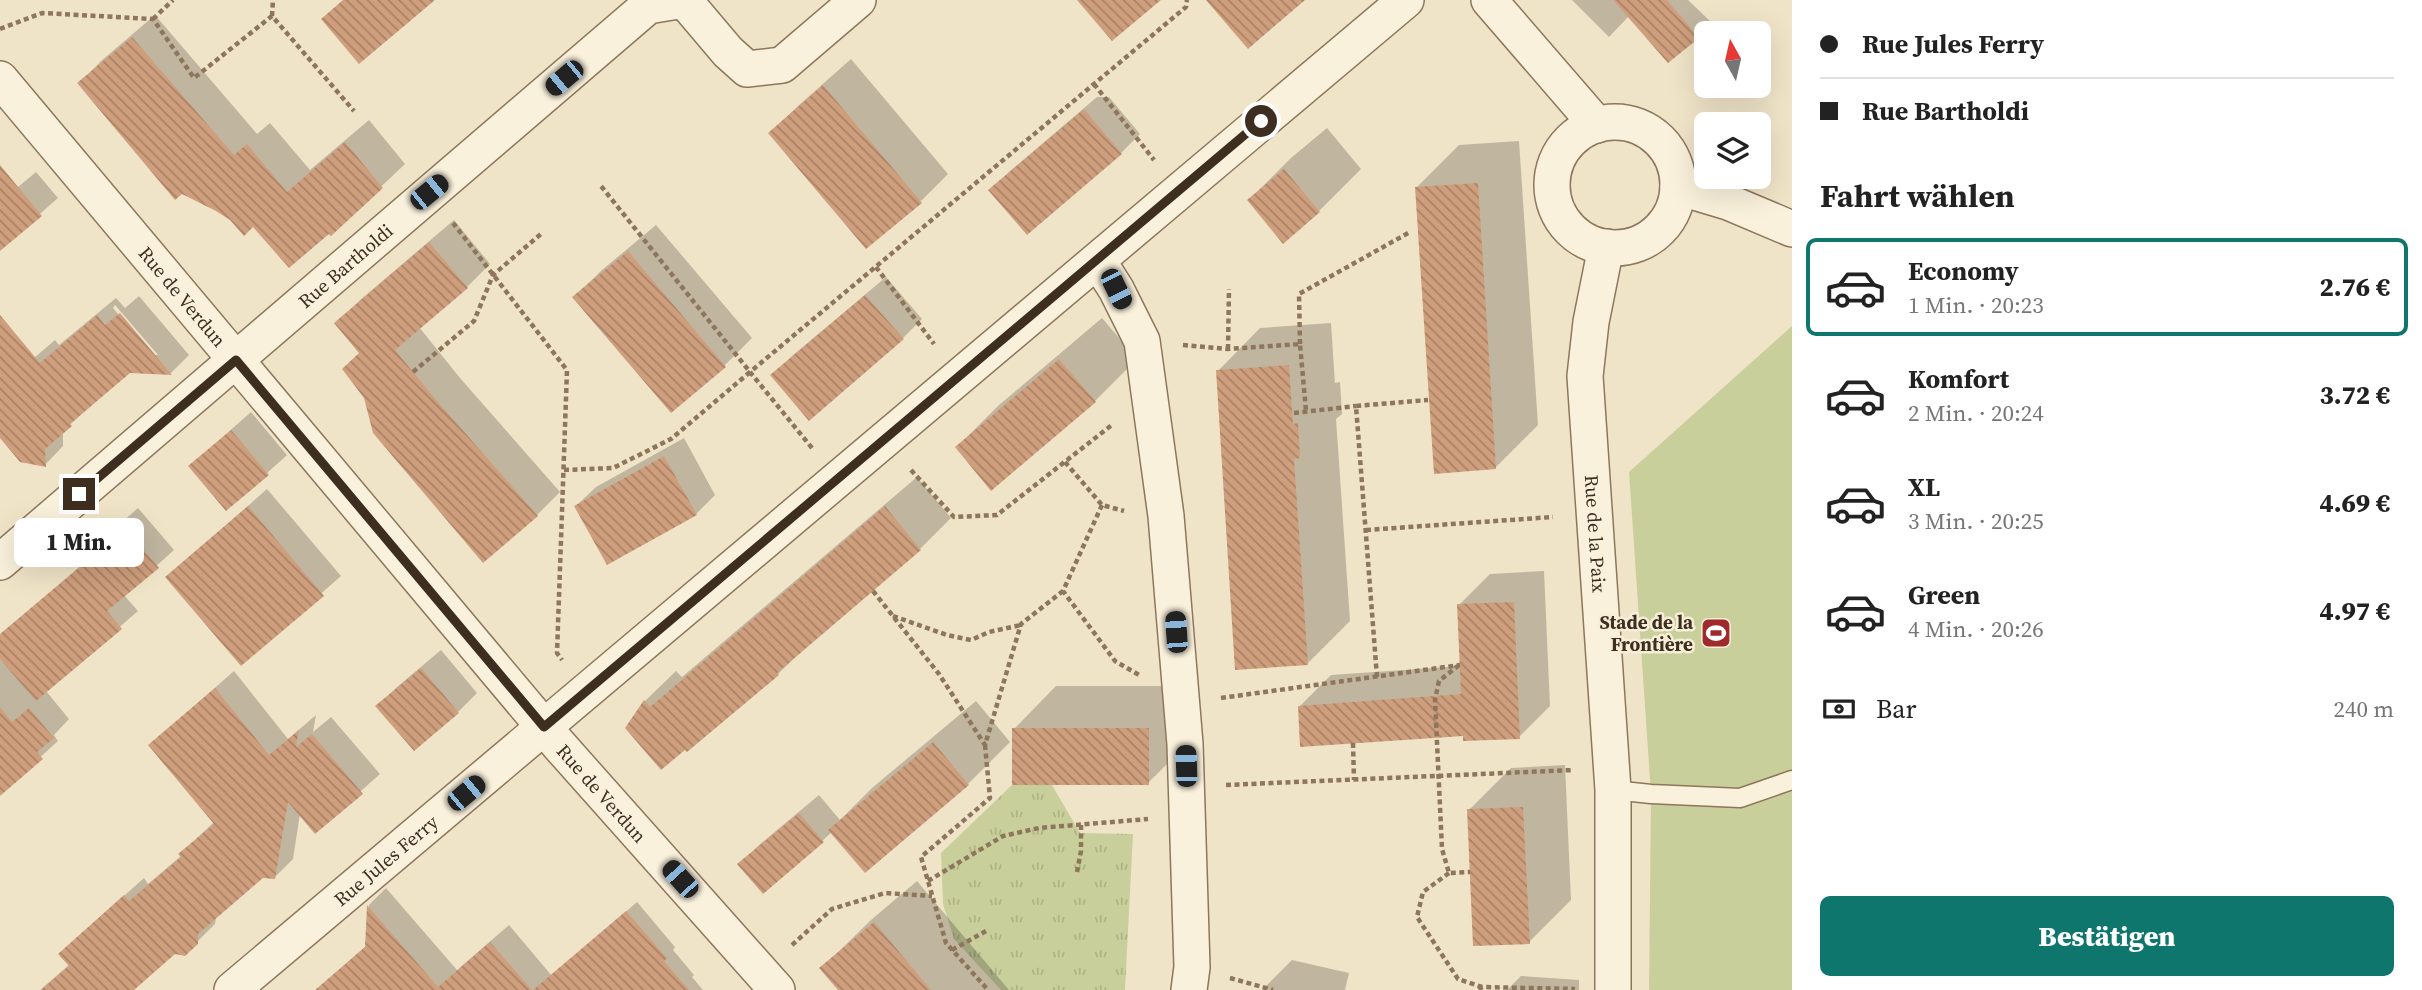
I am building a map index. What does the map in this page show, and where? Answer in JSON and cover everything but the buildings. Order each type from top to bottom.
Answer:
[{"type":"street","name":"Rue Bartholdi","points":[[0,562],[648,6],[684,0],[728,52],[747,69],[782,65],[858,0]]},
{"type":"street","name":"Rue Jules Ferry","points":[[232,990],[1406,0]]},
{"type":"street","points":[[1489,0],[1597,125]]},
{"type":"street","name":"Rue de Verdun","points":[[0,79],[544,727],[769,981]]},
{"type":"street","points":[[1616,122],[1636,125],[1653,135],[1667,149],[1675,167],[1678,187],[1674,208],[1663,225],[1647,239],[1628,247],[1606,247],[1586,241],[1569,228],[1557,211],[1552,190],[1554,169],[1563,149],[1577,134],[1597,125],[1616,122]]},
{"type":"street","points":[[1678,187],[1728,202],[1792,229]]},
{"type":"street","name":"Rue de la Paix","points":[[1606,247],[1591,322],[1584,376],[1613,779],[1613,990]]},
{"type":"street","points":[[1098,261],[1116,289],[1142,341],[1167,524],[1187,801],[1192,967],[1189,990]]},
{"type":"lane","points":[[1613,779],[1651,794],[1740,798],[1792,780]]},
{"type":"path","points":[[0,29],[42,13],[153,19],[173,0]]},
{"type":"path","points":[[273,0],[272,16],[354,111]]},
{"type":"path","points":[[564,470],[613,468],[671,439],[1186,7],[1187,0]]},
{"type":"path","points":[[153,19],[194,78],[272,16]]},
{"type":"path","points":[[1094,84],[1178,190]]},
{"type":"path","points":[[601,186],[837,478]]},
{"type":"path","points":[[429,192],[567,370],[556,653],[586,692]]},
{"type":"path","points":[[1306,411],[1299,294],[1410,232]]},
{"type":"path","points":[[413,372],[474,321],[494,275],[541,233]]},
{"type":"path","points":[[876,267],[959,376]]},
{"type":"path","points":[[1228,349],[1229,289]]},
{"type":"path","points":[[1142,341],[1228,349],[1300,344]]},
{"type":"path","points":[[883,440],[954,517],[997,515],[1149,396]]},
{"type":"path","points":[[1294,413],[1428,400]]},
{"type":"path","points":[[1356,406],[1377,677]]},
{"type":"path","points":[[1065,462],[1102,505],[1167,524]]},
{"type":"path","points":[[892,615],[947,635],[971,640],[989,632],[1021,624],[1063,591],[1102,505]]},
{"type":"path","points":[[1366,530],[1594,514]]},
{"type":"path","points":[[873,591],[939,674],[985,745]]},
{"type":"path","points":[[1063,591],[1115,661],[1137,675],[1180,690],[1225,698],[1460,665],[1439,681],[1435,701],[1442,849],[1449,873]]},
{"type":"path","points":[[988,990],[946,943],[921,857],[990,798],[985,745],[1021,624]]},
{"type":"path","points":[[1353,743],[1354,780]]},
{"type":"path","points":[[928,881],[1003,836],[1039,828],[1080,825],[1187,801],[1354,780],[1438,776],[1613,779]]},
{"type":"path","points":[[1077,872],[1081,850],[1080,825]]},
{"type":"path","points":[[1470,873],[1449,873],[1423,892],[1417,918],[1458,979],[1481,989],[1613,990]]},
{"type":"path","points":[[769,981],[832,909],[885,893],[932,896]]},
{"type":"path","points":[[952,950],[986,931]]},
{"type":"green space","name":"Stade de la Frontière","points":[[1792,326],[1792,990],[1649,990],[1651,794],[1629,472]]},
{"type":"green space","points":[[1012,785],[1052,785],[1080,833],[1133,834],[1125,990],[1001,990],[954,939],[943,904],[941,853]]},
{"type":"place","name":"Stade de la Frontière","points":[[1716,633]]},
{"type":"route","points":[[79,494],[236,360],[544,727],[1261,121]]}]
